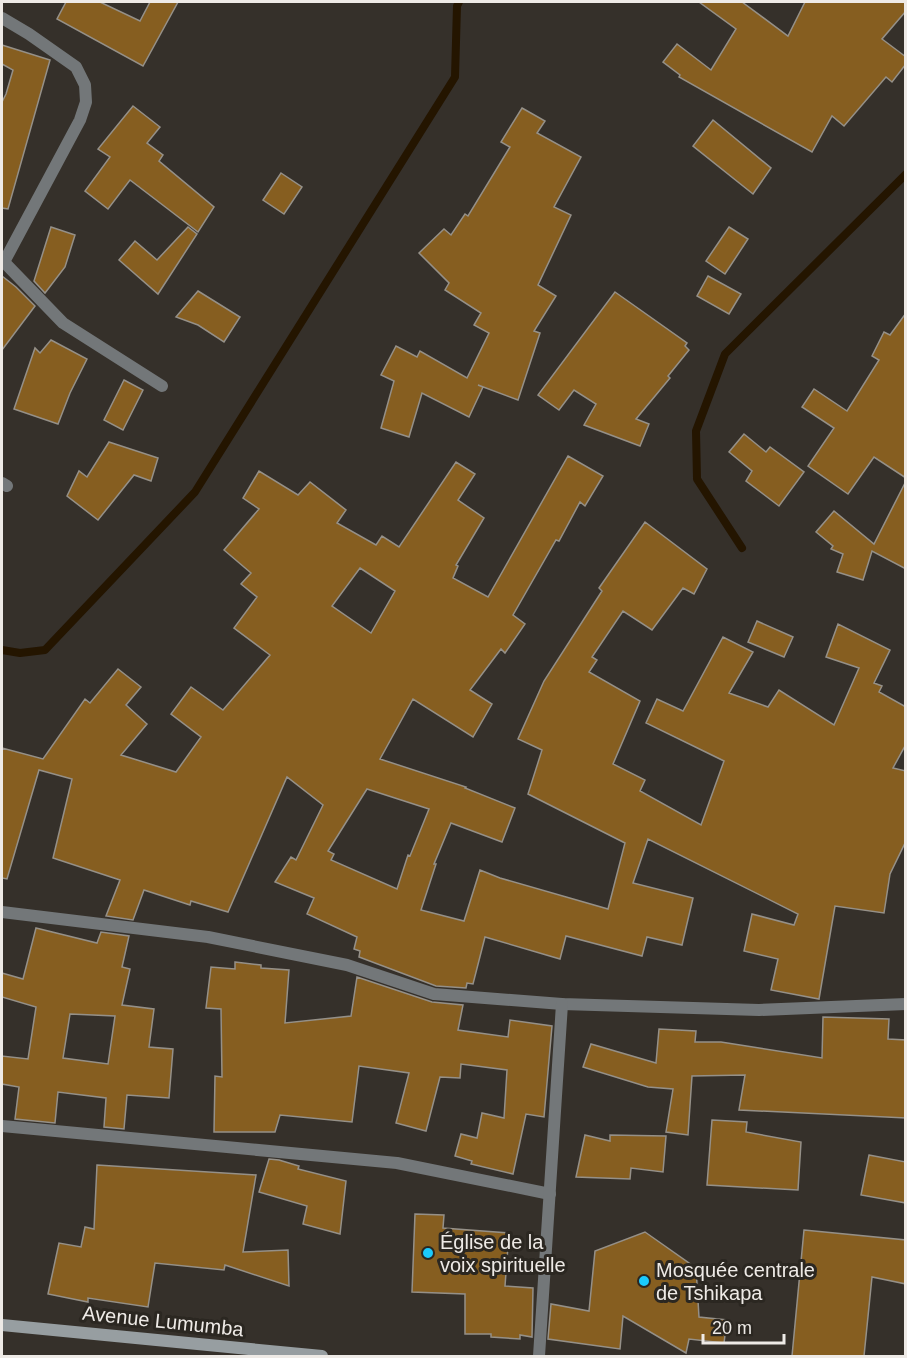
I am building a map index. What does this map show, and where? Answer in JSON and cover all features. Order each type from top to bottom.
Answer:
[{"type":"main road","name":"Avenue Lumumba","points":[[2,1325],[322,1356]]},
{"type":"street","points":[[2,18],[76,67],[85,85],[86,102],[80,120],[3,261],[63,323],[162,386]]},
{"type":"street","points":[[2,912],[208,937],[347,965],[434,994],[561,1004],[759,1010],[906,1004]]},
{"type":"street","points":[[538,1356],[561,1004]]},
{"type":"street","points":[[2,1126],[397,1163],[550,1194]]},
{"type":"building","points":[[66,2],[100,2],[140,21],[150,2],[178,2],[143,66],[57,19]]},
{"type":"building","points":[[699,2],[742,2],[788,36],[805,2],[906,2],[906,11],[882,39],[906,57],[906,64],[892,82],[886,77],[844,126],[832,116],[812,152],[679,77],[680,75],[663,62],[677,44],[711,70],[736,29]]},
{"type":"building","points":[[2,45],[50,60],[8,209],[2,208],[2,102],[13,70],[2,64]]},
{"type":"building","points":[[133,106],[160,127],[147,143],[163,155],[159,161],[214,207],[198,232],[130,180],[108,209],[85,191],[110,157],[98,149]]},
{"type":"building","points":[[522,108],[545,121],[537,133],[581,157],[554,207],[571,215],[538,285],[556,296],[534,331],[540,333],[518,400],[478,385],[483,387],[469,417],[422,393],[409,437],[381,428],[394,381],[381,375],[396,346],[417,357],[420,351],[467,378],[489,333],[474,325],[481,313],[445,290],[449,283],[419,253],[444,229],[451,235],[465,214],[468,216],[510,147],[501,142]]},
{"type":"building","points":[[713,120],[771,168],[753,194],[693,146]]},
{"type":"building","points":[[281,173],[302,187],[284,214],[263,200]]},
{"type":"building","points":[[51,227],[75,235],[65,267],[45,293],[34,281]]},
{"type":"building","points":[[188,227],[197,234],[158,294],[119,260],[135,241],[157,260]]},
{"type":"building","points":[[729,227],[748,239],[725,274],[706,261]]},
{"type":"building","points":[[2,276],[35,306],[2,350]]},
{"type":"building","points":[[708,276],[741,294],[729,314],[697,296]]},
{"type":"building","points":[[198,291],[240,317],[224,342],[198,325],[176,317]]},
{"type":"building","points":[[615,292],[687,343],[685,346],[689,350],[668,376],[670,378],[636,419],[649,424],[640,446],[584,425],[596,404],[574,390],[559,410],[538,395]]},
{"type":"building","points":[[906,313],[906,478],[874,457],[848,494],[808,466],[834,428],[802,407],[814,389],[847,411],[879,360],[872,356],[884,332],[890,335]]},
{"type":"building","points":[[51,340],[87,359],[58,424],[14,409],[35,348],[40,353]]},
{"type":"building","points":[[124,380],[143,390],[123,430],[104,420]]},
{"type":"building","points":[[744,434],[766,452],[770,447],[804,472],[779,506],[746,481],[752,471],[729,452]]},
{"type":"building","points":[[109,442],[158,458],[151,481],[134,475],[98,520],[67,496],[79,471],[87,477]]},
{"type":"building","points":[[568,456],[603,476],[585,506],[580,502],[559,541],[556,540],[513,615],[525,624],[505,653],[501,649],[470,690],[492,704],[473,737],[413,699],[380,759],[466,787],[515,808],[502,842],[451,823],[434,864],[436,864],[421,910],[464,921],[480,870],[500,878],[608,909],[625,843],[528,794],[542,750],[518,739],[544,681],[602,591],[599,588],[645,522],[707,569],[694,594],[683,588],[652,630],[623,611],[592,657],[597,660],[589,672],[640,701],[613,764],[645,780],[640,791],[701,825],[724,761],[646,723],[657,699],[683,711],[723,637],[753,652],[729,693],[768,707],[779,690],[834,725],[859,668],[826,657],[838,624],[890,650],[874,683],[882,686],[879,692],[906,707],[906,744],[893,768],[906,771],[906,841],[890,874],[884,913],[835,906],[819,999],[771,990],[778,959],[744,951],[752,914],[794,925],[798,914],[648,839],[633,883],[693,898],[682,945],[647,937],[642,956],[566,936],[560,959],[485,937],[473,984],[467,983],[466,988],[436,986],[359,957],[360,951],[354,949],[357,937],[307,914],[314,898],[275,882],[291,857],[296,860],[323,805],[287,777],[228,912],[191,901],[190,905],[144,890],[133,920],[106,916],[120,880],[53,858],[72,779],[39,770],[7,879],[2,878],[2,748],[43,759],[85,699],[90,703],[118,669],[141,687],[126,705],[147,724],[121,755],[176,772],[201,737],[171,714],[191,687],[223,710],[270,655],[234,628],[257,597],[241,584],[251,573],[224,550],[259,509],[243,498],[259,471],[298,495],[310,482],[346,510],[337,523],[376,545],[382,536],[399,547],[456,462],[475,474],[458,500],[484,518],[456,565],[458,566],[453,578],[488,597]],"holes":[[[360,568],[395,591],[371,633],[332,606]],[[367,789],[429,809],[410,856],[408,855],[397,889],[331,860],[334,854],[328,851]]]},
{"type":"building","points":[[906,481],[906,569],[872,551],[863,580],[837,572],[843,554],[831,549],[833,546],[816,532],[834,511],[874,544]]},
{"type":"building","points":[[757,621],[793,637],[784,657],[748,642]]},
{"type":"building","points":[[36,928],[97,943],[101,932],[129,936],[122,967],[130,969],[122,1005],[154,1009],[149,1047],[173,1049],[169,1098],[127,1095],[124,1129],[104,1127],[106,1098],[58,1092],[55,1123],[15,1119],[19,1087],[2,1084],[2,1056],[28,1059],[36,1007],[2,997],[2,973],[23,979]],"holes":[[[70,1014],[115,1016],[108,1064],[63,1058]]]},
{"type":"building","points":[[235,962],[261,965],[261,968],[289,970],[285,1023],[351,1016],[357,977],[432,1002],[463,1005],[458,1030],[508,1037],[510,1020],[552,1026],[544,1117],[526,1114],[513,1174],[471,1164],[472,1161],[455,1156],[461,1134],[477,1138],[482,1113],[504,1118],[507,1070],[461,1064],[460,1078],[440,1077],[426,1131],[396,1123],[409,1073],[359,1066],[352,1122],[280,1115],[275,1132],[214,1132],[215,1076],[222,1077],[221,1009],[206,1008],[211,967],[235,969]]},
{"type":"building","points":[[823,1017],[889,1019],[888,1039],[906,1040],[906,1118],[739,1110],[745,1075],[692,1076],[688,1135],[666,1132],[673,1089],[648,1087],[583,1067],[591,1044],[656,1063],[659,1029],[696,1031],[695,1042],[721,1042],[822,1058]]},
{"type":"building","points":[[712,1120],[747,1122],[746,1132],[801,1142],[798,1190],[707,1185]]},
{"type":"building","points":[[585,1135],[610,1141],[610,1135],[666,1136],[663,1172],[631,1168],[630,1179],[576,1177]]},
{"type":"building","points":[[869,1155],[906,1162],[906,1203],[861,1195]]},
{"type":"building","points":[[269,1159],[346,1181],[340,1234],[303,1224],[307,1206],[259,1192]]},
{"type":"building","points":[[97,1165],[256,1175],[243,1252],[288,1250],[289,1286],[225,1265],[224,1270],[155,1263],[148,1307],[88,1298],[88,1302],[48,1294],[59,1243],[81,1247],[85,1227],[94,1229]]},
{"type":"building","points":[[415,1214],[444,1215],[443,1228],[509,1233],[505,1286],[533,1288],[532,1337],[520,1335],[520,1339],[491,1337],[491,1334],[465,1334],[465,1294],[412,1292]]},
{"type":"building","points":[[804,1230],[906,1240],[906,1284],[872,1277],[864,1356],[792,1356]]},
{"type":"building","name":"Mosquée centrale de Tshikapa","points":[[645,1232],[696,1268],[699,1317],[727,1320],[724,1343],[689,1339],[686,1353],[623,1316],[620,1349],[548,1339],[551,1304],[589,1311],[595,1251]]},
{"type":"waterway","points":[[2,650],[20,653],[45,650],[195,492],[455,77],[459,2]]},
{"type":"waterway","points":[[742,548],[697,479],[696,431],[725,354],[906,174]]},
{"type":"place","name":"Église de la voix spirituelle","points":[[428,1253]]},
{"type":"place","name":"Mosquée centrale de Tshikapa","points":[[644,1281]]}]
